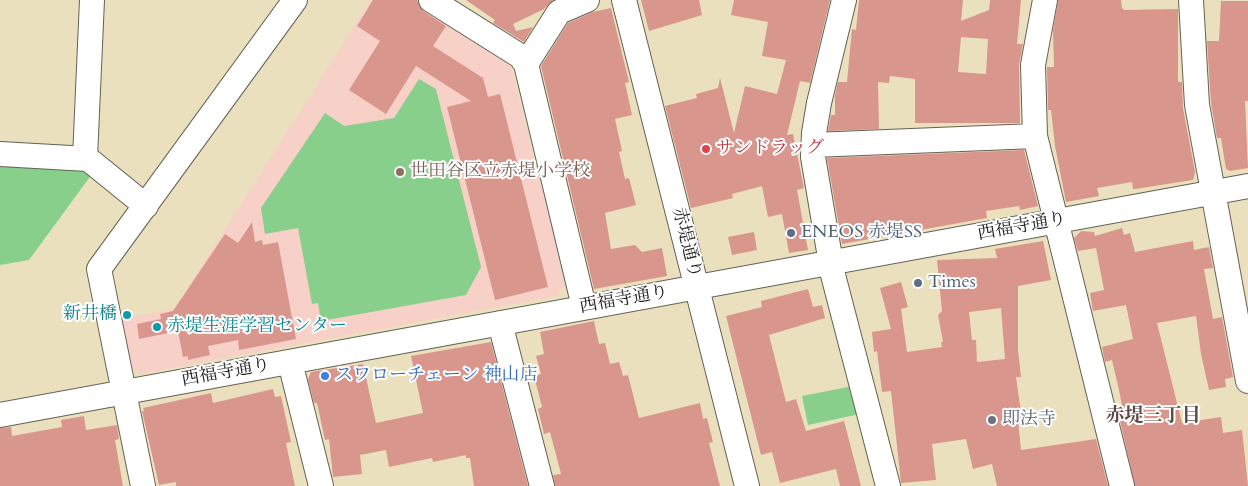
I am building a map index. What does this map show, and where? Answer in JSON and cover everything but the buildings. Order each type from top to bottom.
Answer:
[{"type":"street","points":[[85,158],[92,0]]},
{"type":"street","points":[[143,486],[126,392],[100,270],[295,0]]},
{"type":"street","points":[[431,0],[520,56],[526,64],[584,307]]},
{"type":"street","points":[[526,64],[559,12],[587,0]]},
{"type":"street","name":"赤堤通り","points":[[624,0],[748,486]]},
{"type":"street","points":[[844,0],[819,103],[813,145],[830,262],[888,486]]},
{"type":"street","points":[[1045,0],[1033,65],[1035,136],[1122,486]]},
{"type":"street","points":[[1191,0],[1196,105],[1248,381]]},
{"type":"street","points":[[813,145],[1035,136]]},
{"type":"street","points":[[0,154],[85,158],[146,206]]},
{"type":"street","name":"西福寺通り","points":[[0,415],[1248,186]]},
{"type":"street","points":[[500,323],[542,486]]},
{"type":"street","points":[[290,362],[321,486]]},
{"type":"shaded area","name":"世田谷区立赤堤小学校","points":[[371,0],[413,0],[510,62],[566,283],[557,296],[141,374],[131,368],[121,319],[175,308]]},
{"type":"green space","points":[[419,79],[436,89],[481,267],[466,295],[321,321],[318,303],[312,304],[298,228],[265,234],[261,208],[325,113],[344,126],[394,118]]},
{"type":"green space","points":[[0,161],[80,164],[92,174],[29,260],[0,265]]},
{"type":"green space","points":[[853,386],[860,414],[808,425],[802,396]]},
{"type":"place","name":"サンドラッグ","points":[[706,149]]},
{"type":"place","name":"世田谷区立赤堤小学校","points":[[400,172]]},
{"type":"place","name":"ENEOS 赤堤SS","points":[[791,233]]},
{"type":"place","name":"Times","points":[[918,283]]},
{"type":"place","name":"新井橋","points":[[127,315]]},
{"type":"place","name":"赤堤生涯学習センター","points":[[157,327]]},
{"type":"place","name":"スワローチェーン 神山店","points":[[325,376]]},
{"type":"place","name":"即法寺","points":[[992,420]]},
{"type":"district","name":"赤堤三丁目","points":[[1153,417]]}]
